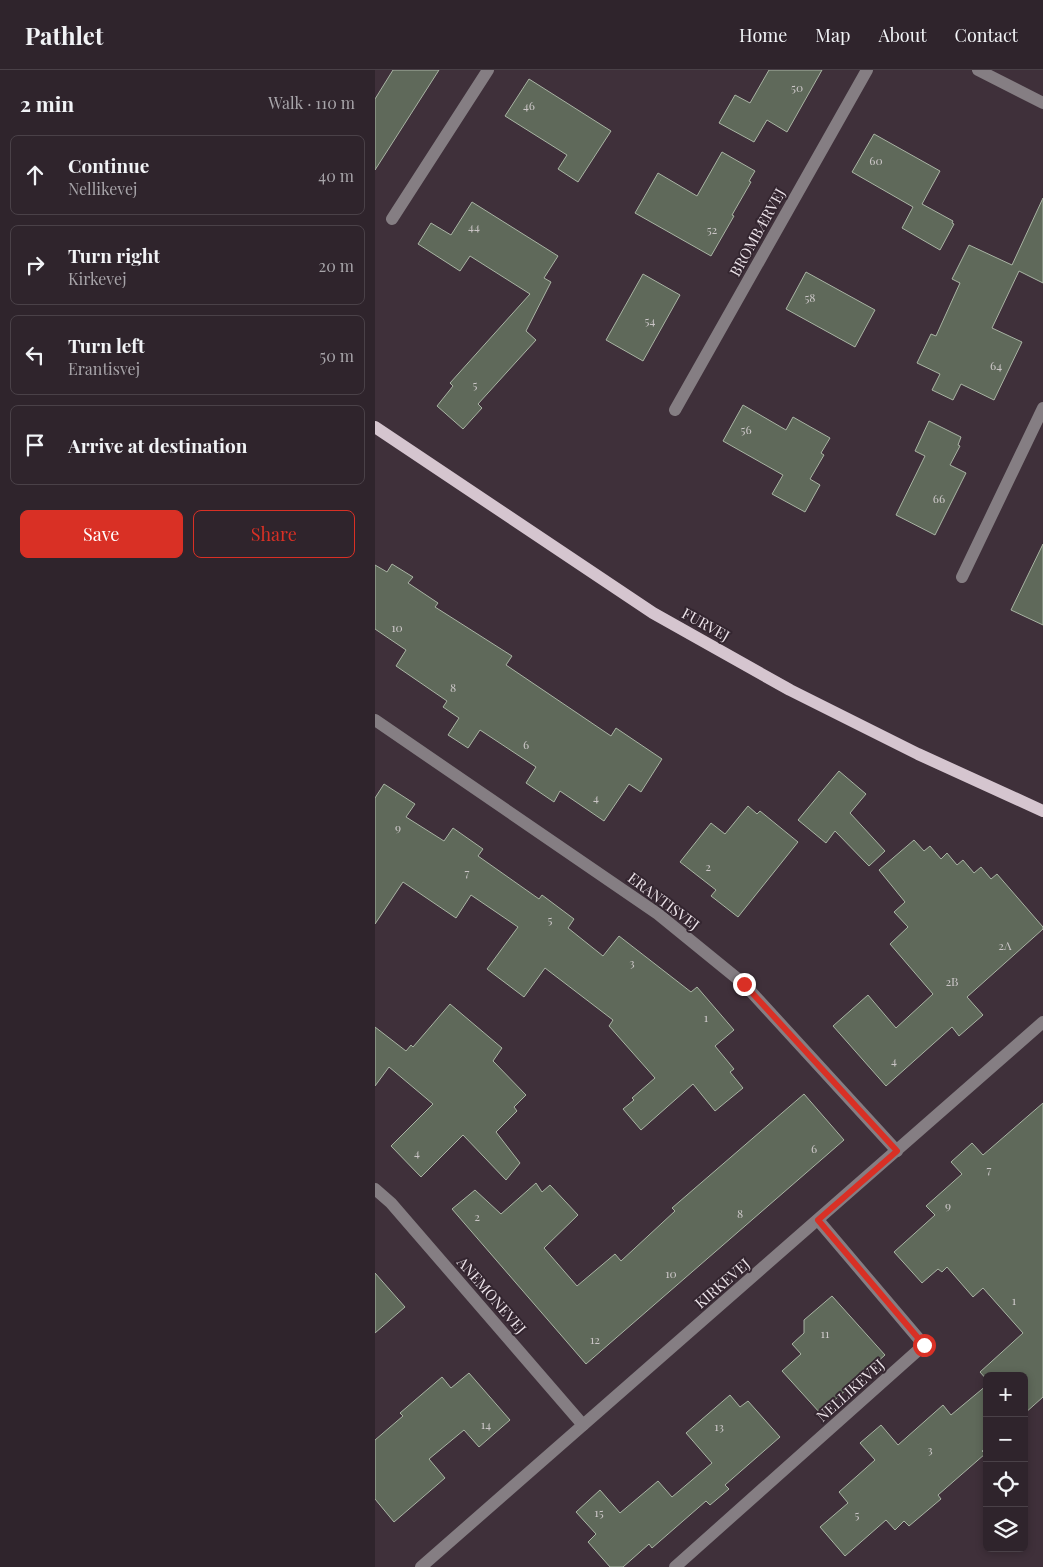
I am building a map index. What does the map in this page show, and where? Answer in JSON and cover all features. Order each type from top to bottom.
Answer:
[{"type":"main road","name":"FURVEJ","points":[[375,428],[653,613],[790,690],[918,754],[1043,811]]},
{"type":"street","points":[[392,219],[488,70]]},
{"type":"street","name":"BROMBÆRVEJ","points":[[675,410],[867,70]]},
{"type":"street","points":[[978,70],[1043,103]]},
{"type":"street","points":[[962,577],[1043,408]]},
{"type":"street","name":"ERANTISVEJ","points":[[375,720],[658,914],[744,984],[897,1151]]},
{"type":"street","name":"KIRKEVEJ","points":[[421,1567],[436,1562],[583,1425],[1043,1022]]},
{"type":"street","name":"ANEMONEVEJ","points":[[375,1189],[391,1203],[583,1425]]},
{"type":"street","name":"NELLIKEVEJ","points":[[675,1567],[924,1345],[818,1220]]},
{"type":"building","points":[[393,70],[439,70],[375,170],[375,99]]},
{"type":"building","points":[[769,70],[822,70],[787,132],[767,120],[754,142],[719,123],[735,95],[750,103]]},
{"type":"building","points":[[529,79],[611,131],[578,182],[558,169],[567,155],[505,116]]},
{"type":"building","points":[[874,134],[940,171],[922,204],[953,221],[952,223],[954,224],[940,250],[902,228],[913,207],[852,172]]},
{"type":"building","points":[[722,152],[755,171],[749,181],[751,182],[732,215],[734,216],[711,256],[635,213],[658,173],[697,196]]},
{"type":"building","points":[[1043,198],[1043,283],[1019,271],[992,328],[1022,342],[994,400],[961,384],[953,400],[932,390],[940,374],[917,363],[931,334],[936,336],[960,283],[952,279],[969,245],[1012,265]]},
{"type":"building","points":[[472,202],[558,256],[544,278],[551,282],[526,331],[536,340],[478,404],[482,408],[463,429],[437,406],[453,386],[450,383],[530,294],[470,256],[460,271],[418,244],[431,223],[451,235]]},
{"type":"building","points":[[806,272],[875,310],[855,347],[786,309]]},
{"type":"building","points":[[643,274],[680,295],[643,361],[606,340]]},
{"type":"building","points":[[743,405],[786,430],[793,417],[830,438],[821,453],[824,455],[810,479],[820,485],[805,512],[772,494],[783,475],[723,441]]},
{"type":"building","points":[[929,421],[961,437],[958,445],[960,446],[950,465],[966,473],[935,535],[896,515],[925,456],[915,451]]},
{"type":"building","points":[[1043,544],[1043,625],[1011,610]]},
{"type":"building","points":[[392,564],[413,577],[408,583],[438,603],[435,607],[512,656],[506,665],[611,736],[616,728],[662,759],[641,792],[629,784],[604,821],[560,791],[554,802],[526,783],[536,767],[480,730],[468,748],[448,735],[459,718],[443,707],[447,701],[396,666],[406,650],[375,629],[375,565],[387,572]]},
{"type":"building","points":[[839,771],[866,794],[850,813],[885,851],[869,866],[835,831],[826,843],[798,820]]},
{"type":"building","points":[[384,784],[415,804],[406,817],[444,841],[453,828],[483,849],[478,856],[539,899],[542,895],[574,919],[568,928],[603,956],[619,936],[691,992],[697,987],[734,1030],[715,1046],[734,1069],[730,1072],[743,1088],[715,1111],[693,1084],[641,1130],[623,1109],[634,1100],[632,1098],[655,1078],[609,1026],[613,1020],[545,968],[524,997],[487,969],[518,927],[471,895],[456,918],[403,882],[375,924],[375,798]]},
{"type":"building","points":[[748,806],[757,814],[760,811],[798,842],[738,917],[711,896],[716,890],[680,862],[711,823],[725,834]]},
{"type":"building","points":[[914,840],[924,851],[930,846],[941,859],[947,853],[957,865],[963,860],[974,873],[981,867],[991,879],[997,874],[1043,929],[967,997],[983,1015],[959,1036],[952,1027],[886,1086],[833,1026],[868,995],[896,1028],[933,994],[890,944],[908,927],[894,912],[905,902],[879,870]]},
{"type":"building","points":[[450,1004],[502,1048],[493,1061],[526,1095],[514,1107],[517,1111],[496,1132],[520,1163],[506,1180],[463,1135],[421,1177],[391,1146],[433,1104],[389,1067],[375,1086],[375,1027],[406,1051],[411,1045],[413,1047]]},
{"type":"building","points":[[804,1094],[844,1140],[586,1364],[452,1209],[475,1190],[501,1214],[536,1183],[542,1192],[550,1185],[578,1215],[544,1248],[577,1286],[615,1254],[621,1261],[675,1211],[672,1208]]},
{"type":"building","points":[[1043,1103],[1043,1397],[1028,1410],[1028,1372],[983,1372],[983,1375],[980,1372],[1023,1333],[983,1288],[973,1297],[947,1267],[942,1272],[938,1269],[922,1283],[894,1252],[935,1215],[926,1206],[962,1174],[951,1162],[972,1143],[983,1155]]},
{"type":"building","points":[[375,1273],[405,1307],[375,1333]]},
{"type":"building","points":[[832,1296],[885,1355],[820,1413],[782,1371],[801,1354],[792,1344],[804,1333],[804,1320]]},
{"type":"building","points":[[469,1373],[510,1420],[479,1447],[464,1430],[429,1459],[445,1478],[394,1522],[375,1499],[375,1440],[403,1416],[400,1413],[442,1377],[451,1388]]},
{"type":"building","points":[[983,1388],[983,1456],[938,1495],[941,1499],[909,1526],[904,1521],[895,1530],[886,1520],[845,1556],[820,1527],[848,1503],[839,1492],[875,1460],[860,1443],[881,1425],[898,1445],[943,1405],[951,1415]]},
{"type":"building","points":[[730,1395],[740,1407],[748,1401],[780,1437],[725,1485],[729,1489],[710,1505],[706,1501],[652,1548],[649,1544],[623,1567],[610,1567],[588,1542],[596,1534],[576,1512],[600,1490],[620,1513],[658,1481],[672,1497],[712,1463],[686,1433]]},
{"type":"route","points":[[744,984],[897,1151],[818,1220],[924,1345]]}]
